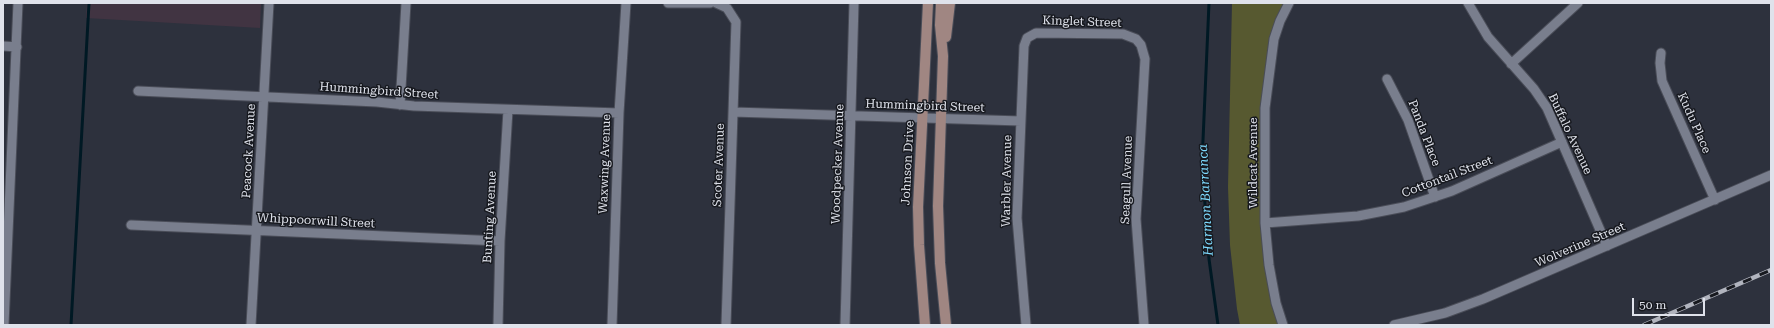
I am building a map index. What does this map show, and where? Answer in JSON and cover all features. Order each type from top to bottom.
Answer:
[{"type":"main road","name":"Johnson Drive","points":[[925,325],[918,226],[928,3]]},
{"type":"main road","points":[[941,3],[940,25],[943,56]]},
{"type":"main road","points":[[946,325],[939,234],[943,56],[950,3]]},
{"type":"street","points":[[4,325],[6,174],[17,47],[18,3]]},
{"type":"street","name":"Peacock Avenue","points":[[252,325],[269,3]]},
{"type":"street","points":[[400,105],[406,3]]},
{"type":"street","name":"Waxwing Avenue","points":[[612,325],[619,113],[626,3]]},
{"type":"street","points":[[668,3],[710,3]]},
{"type":"street","name":"Scoter Avenue","points":[[716,3],[727,8],[736,22],[726,325]]},
{"type":"street","name":"Woodpecker Avenue","points":[[845,325],[854,3]]},
{"type":"street","name":"Wildcat Avenue","points":[[1283,325],[1276,303],[1269,265],[1265,223],[1266,94],[1274,39],[1280,21],[1289,3]]},
{"type":"street","name":"Buffalo Avenue","points":[[1468,3],[1488,37],[1540,97],[1562,142],[1607,246]]},
{"type":"street","points":[[1511,64],[1578,3]]},
{"type":"street","name":"Kinglet Street","points":[[1028,38],[1036,33],[1123,34],[1136,39]]},
{"type":"street","name":"Warbler Avenue","points":[[1026,325],[1017,218],[1024,46],[1028,38]]},
{"type":"street","name":"Seagull Avenue","points":[[1136,39],[1141,44],[1146,59],[1136,219],[1144,325]]},
{"type":"street","points":[[3,46],[17,47]]},
{"type":"street","name":"Kudu Place","points":[[1661,53],[1660,63],[1662,81],[1715,200]]},
{"type":"street","name":"Panda Place","points":[[1387,79],[1408,120],[1435,197]]},
{"type":"street","name":"Hummingbird Street","points":[[138,91],[377,102],[400,105],[508,110],[619,113]]},
{"type":"street","name":"Bunting Avenue","points":[[498,325],[500,242],[508,110]]},
{"type":"street","name":"Hummingbird Street","points":[[732,112],[1020,122]]},
{"type":"street","name":"Cottontail Street","points":[[1265,223],[1358,216],[1404,207],[1435,197],[1562,142]]},
{"type":"street","name":"Wolverine Street","points":[[1394,325],[1445,313],[1483,299],[1771,175]]},
{"type":"street","name":"Whippoorwill Street","points":[[131,225],[500,242]]},
{"type":"shaded area","points":[[87,3],[261,3],[260,28],[86,18]]},
{"type":"green space","points":[[1232,3],[1289,3],[1280,21],[1266,94],[1265,223],[1283,325],[1240,325],[1237,309],[1230,245],[1228,187]]},
{"type":"waterway","points":[[71,325],[89,3]]},
{"type":"waterway","name":"Harmon Barranca","points":[[1209,3],[1202,163],[1209,259],[1218,325]]},
{"type":"railway","points":[[1644,325],[1771,270]]}]
